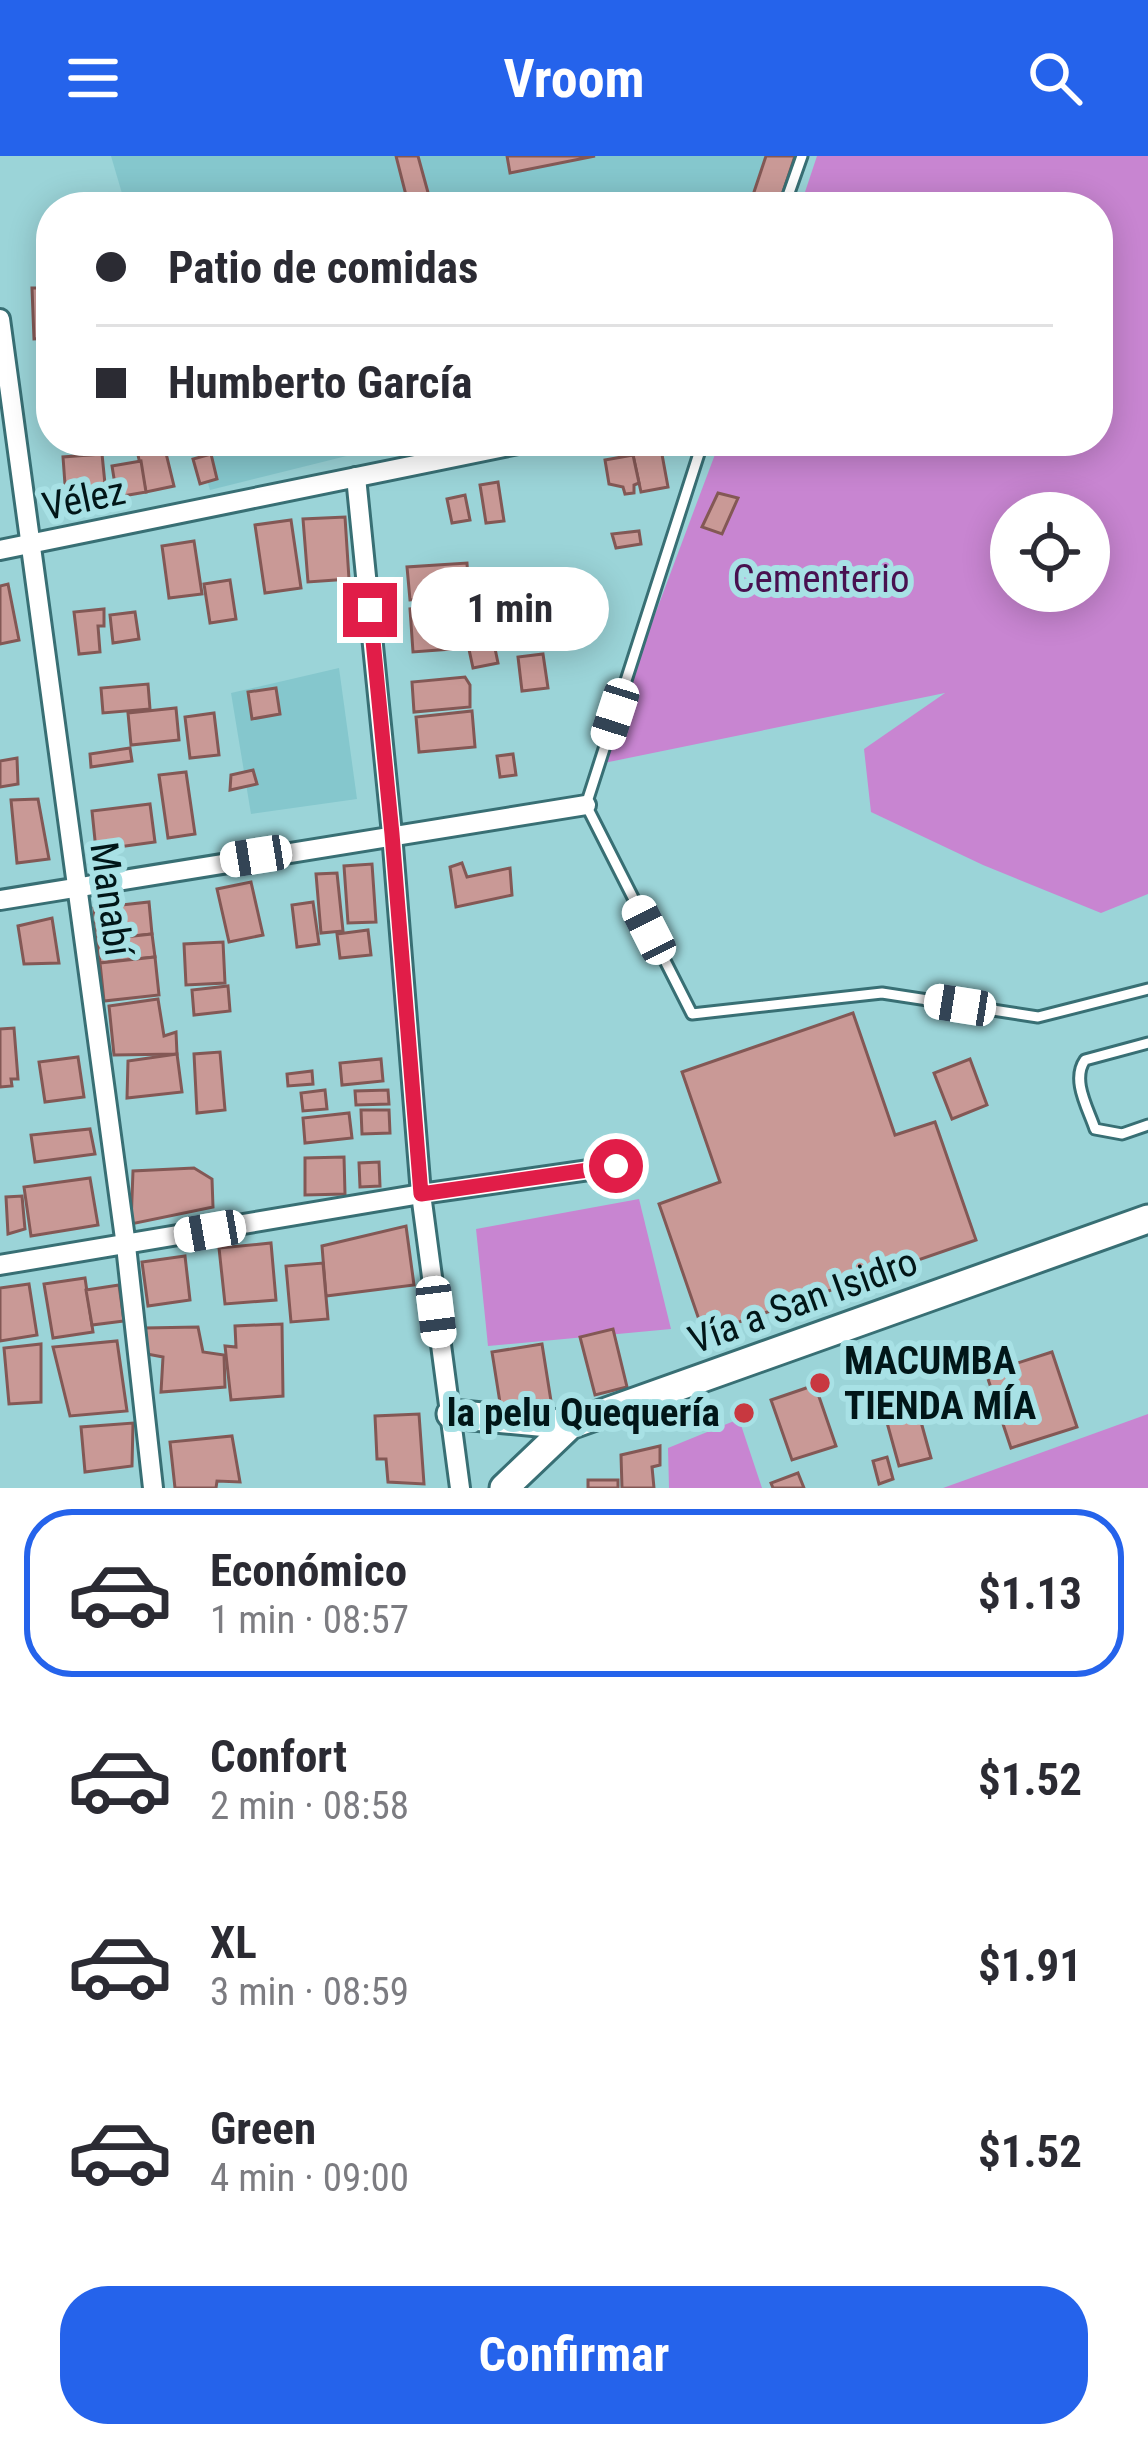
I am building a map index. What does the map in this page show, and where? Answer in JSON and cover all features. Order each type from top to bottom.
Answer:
[{"type":"street","name":"Manabí","points":[[0,319],[126,1246],[153,1488]]},
{"type":"street","name":"Vélez","points":[[0,550],[457,456]]},
{"type":"street","points":[[356,476],[421,1194],[460,1488]]},
{"type":"street","points":[[0,900],[586,805]]},
{"type":"street","points":[[0,1265],[616,1166]]},
{"type":"street","name":"Vía a San Isidro","points":[[504,1488],[570,1425],[1148,1219]]},
{"type":"street","points":[[451,1414],[570,1425]]},
{"type":"lane","points":[[789,192],[802,156]]},
{"type":"lane","points":[[698,456],[586,805],[692,1014],[882,993],[1038,1017],[1148,989]]},
{"type":"lane","points":[[1148,1042],[1085,1060],[1079,1069],[1079,1083],[1095,1129],[1122,1135],[1148,1125]]},
{"type":"shaded area","points":[[111,156],[779,156],[767,192],[122,192]]},
{"type":"shaded area","points":[[200,456],[347,456],[210,490]]},
{"type":"shaded area","points":[[339,668],[357,799],[251,814],[231,693]]},
{"type":"green space","name":"Cementerio","points":[[817,156],[1148,156],[1148,894],[1101,913],[871,812],[864,749],[945,693],[599,764],[714,456],[1113,456],[1113,192],[805,192]]},
{"type":"green space","points":[[639,1199],[671,1329],[488,1346],[476,1229]]},
{"type":"green space","points":[[1148,1414],[1148,1488],[943,1488]]},
{"type":"green space","points":[[739,1419],[762,1488],[669,1488],[668,1448]]},
{"type":"building","points":[[396,156],[418,156],[428,192],[405,192]]},
{"type":"building","points":[[507,156],[595,156],[510,173]]},
{"type":"building","points":[[766,156],[795,156],[783,192],[754,192]]},
{"type":"building","points":[[32,288],[36,288],[36,339]]},
{"type":"building","points":[[102,456],[106,494],[66,498],[63,457]]},
{"type":"building","points":[[138,456],[167,456],[174,486],[146,492]]},
{"type":"building","points":[[211,456],[217,479],[200,484],[193,459]]},
{"type":"building","points":[[633,456],[662,456],[668,487],[641,492]]},
{"type":"building","points":[[633,456],[639,483],[634,493],[625,494],[623,487],[609,484],[605,460]]},
{"type":"building","points":[[141,461],[146,492],[117,497],[112,466]]},
{"type":"building","points":[[498,482],[504,521],[486,523],[480,485]]},
{"type":"building","points":[[718,493],[738,498],[722,534],[702,527]]},
{"type":"building","points":[[465,495],[470,520],[452,523],[447,499]]},
{"type":"building","points":[[345,517],[349,579],[308,582],[303,519]]},
{"type":"building","points":[[291,520],[301,588],[265,593],[255,525]]},
{"type":"building","points":[[639,531],[641,544],[616,548],[612,534]]},
{"type":"building","points":[[194,541],[202,594],[169,598],[162,546]]},
{"type":"building","points":[[467,563],[469,596],[410,600],[407,567]]},
{"type":"building","points":[[230,580],[236,619],[210,623],[204,584]]},
{"type":"building","points":[[538,581],[540,602],[523,604],[521,583]]},
{"type":"building","points":[[8,584],[19,640],[0,644],[0,586]]},
{"type":"building","points":[[458,606],[458,616],[449,617],[451,649],[413,652],[410,609]]},
{"type":"building","points":[[527,606],[531,629],[507,633],[504,610]]},
{"type":"building","points":[[104,609],[104,626],[98,626],[100,652],[79,654],[74,612]]},
{"type":"building","points":[[135,612],[139,639],[113,643],[110,615]]},
{"type":"building","points":[[492,634],[498,663],[473,668],[467,640]]},
{"type":"building","points":[[543,654],[548,688],[522,691],[518,657]]},
{"type":"building","points":[[465,677],[470,685],[470,707],[414,712],[412,682]]},
{"type":"building","points":[[148,684],[150,709],[103,713],[101,688]]},
{"type":"building","points":[[276,688],[280,714],[252,719],[248,692]]},
{"type":"building","points":[[176,708],[179,740],[131,745],[128,713]]},
{"type":"building","points":[[472,711],[475,747],[419,752],[416,717]]},
{"type":"building","points":[[214,713],[219,755],[190,758],[185,717]]},
{"type":"building","points":[[130,748],[132,761],[91,767],[90,754]]},
{"type":"building","points":[[513,754],[516,775],[500,777],[497,756]]},
{"type":"building","points":[[17,758],[18,784],[0,787],[0,761]]},
{"type":"building","points":[[253,770],[257,784],[230,790],[231,775]]},
{"type":"building","points":[[186,772],[195,834],[168,838],[159,775]]},
{"type":"building","points":[[38,799],[49,859],[17,863],[11,800]]},
{"type":"building","points":[[150,804],[155,842],[96,850],[92,811]]},
{"type":"building","points":[[462,863],[467,877],[510,868],[512,895],[456,907],[450,867]]},
{"type":"building","points":[[372,864],[376,922],[348,923],[344,866]]},
{"type":"building","points":[[337,873],[343,931],[321,933],[316,874]]},
{"type":"building","points":[[251,882],[263,935],[229,942],[217,889]]},
{"type":"building","points":[[149,902],[152,934],[97,940],[94,908]]},
{"type":"building","points":[[313,902],[319,944],[297,947],[292,905]]},
{"type":"building","points":[[52,918],[59,963],[24,964],[18,926]]},
{"type":"building","points":[[368,930],[371,955],[340,958],[337,934]]},
{"type":"building","points":[[152,934],[155,957],[100,963],[97,940]]},
{"type":"building","points":[[223,942],[225,983],[186,985],[184,944]]},
{"type":"building","points":[[155,957],[159,995],[104,1001],[100,963]]},
{"type":"building","points":[[228,986],[230,1011],[194,1015],[192,990]]},
{"type":"building","points":[[158,999],[164,1036],[176,1032],[177,1054],[114,1055],[109,1006]]},
{"type":"building","points":[[853,1013],[895,1135],[935,1122],[976,1240],[704,1334],[659,1204],[720,1182],[682,1072]]},
{"type":"building","points":[[14,1028],[18,1079],[11,1079],[12,1086],[0,1087],[0,1029]]},
{"type":"building","points":[[220,1052],[225,1110],[197,1113],[194,1054]]},
{"type":"building","points":[[177,1054],[182,1092],[127,1098],[128,1061]]},
{"type":"building","points":[[78,1057],[84,1097],[45,1102],[39,1062]]},
{"type":"building","points":[[381,1059],[383,1081],[342,1085],[340,1063]]},
{"type":"building","points":[[970,1059],[987,1105],[952,1119],[934,1073]]},
{"type":"building","points":[[312,1071],[313,1084],[288,1086],[287,1074]]},
{"type":"building","points":[[325,1090],[327,1109],[303,1111],[301,1093]]},
{"type":"building","points":[[388,1090],[389,1104],[356,1105],[355,1091]]},
{"type":"building","points":[[361,1110],[389,1110],[390,1133],[362,1134]]},
{"type":"building","points":[[349,1113],[352,1138],[305,1143],[303,1118]]},
{"type":"building","points":[[90,1129],[95,1154],[35,1162],[31,1135]]},
{"type":"building","points":[[344,1157],[345,1194],[305,1195],[305,1158]]},
{"type":"building","points":[[379,1162],[380,1186],[360,1187],[359,1163]]},
{"type":"building","points":[[194,1168],[212,1179],[213,1207],[131,1224],[133,1171]]},
{"type":"building","points":[[90,1178],[98,1225],[31,1236],[24,1187]]},
{"type":"building","points":[[22,1196],[25,1229],[8,1234],[6,1197]]},
{"type":"building","points":[[406,1226],[414,1285],[326,1296],[322,1246]]},
{"type":"building","points":[[271,1243],[276,1300],[225,1304],[219,1248]]},
{"type":"building","points":[[185,1256],[190,1300],[148,1306],[142,1262]]},
{"type":"building","points":[[323,1263],[328,1319],[291,1322],[286,1266]]},
{"type":"building","points":[[85,1278],[93,1332],[53,1338],[44,1284]]},
{"type":"building","points":[[29,1284],[37,1335],[0,1341],[0,1288]]},
{"type":"building","points":[[119,1285],[124,1321],[92,1325],[86,1290]]},
{"type":"building","points":[[282,1324],[283,1396],[231,1400],[225,1346],[236,1347],[235,1326]]},
{"type":"building","points":[[198,1327],[203,1352],[224,1355],[225,1387],[161,1392],[163,1357],[147,1354],[145,1328]]},
{"type":"building","points":[[613,1329],[627,1387],[595,1395],[580,1337]]},
{"type":"building","points":[[117,1341],[127,1411],[70,1416],[53,1347]]},
{"type":"building","points":[[41,1344],[41,1402],[9,1404],[4,1348]]},
{"type":"building","points":[[542,1344],[551,1401],[501,1409],[492,1352]]},
{"type":"building","points":[[1052,1352],[1077,1427],[1011,1448],[986,1373]]},
{"type":"building","points":[[815,1385],[836,1446],[792,1460],[771,1400]]},
{"type":"building","points":[[918,1411],[931,1458],[899,1466],[886,1419]]},
{"type":"building","points":[[419,1414],[424,1484],[388,1482],[386,1459],[377,1459],[375,1416]]},
{"type":"building","points":[[133,1423],[132,1466],[85,1472],[81,1427]]},
{"type":"building","points":[[232,1436],[240,1482],[217,1481],[216,1488],[175,1488],[170,1442]]},
{"type":"building","points":[[660,1446],[660,1465],[652,1467],[654,1488],[622,1488],[621,1455]]},
{"type":"building","points":[[887,1457],[893,1479],[879,1484],[873,1461]]},
{"type":"building","points":[[798,1473],[804,1488],[773,1488],[771,1483]]},
{"type":"building","points":[[588,1480],[618,1480],[618,1488],[588,1488]]},
{"type":"place","name":"MACUMBA TIENDA MÍA","points":[[820,1383]]},
{"type":"place","name":"la pelu Quequería","points":[[744,1413]]},
{"type":"route","points":[[370,610],[421,1194],[616,1166]]}]
